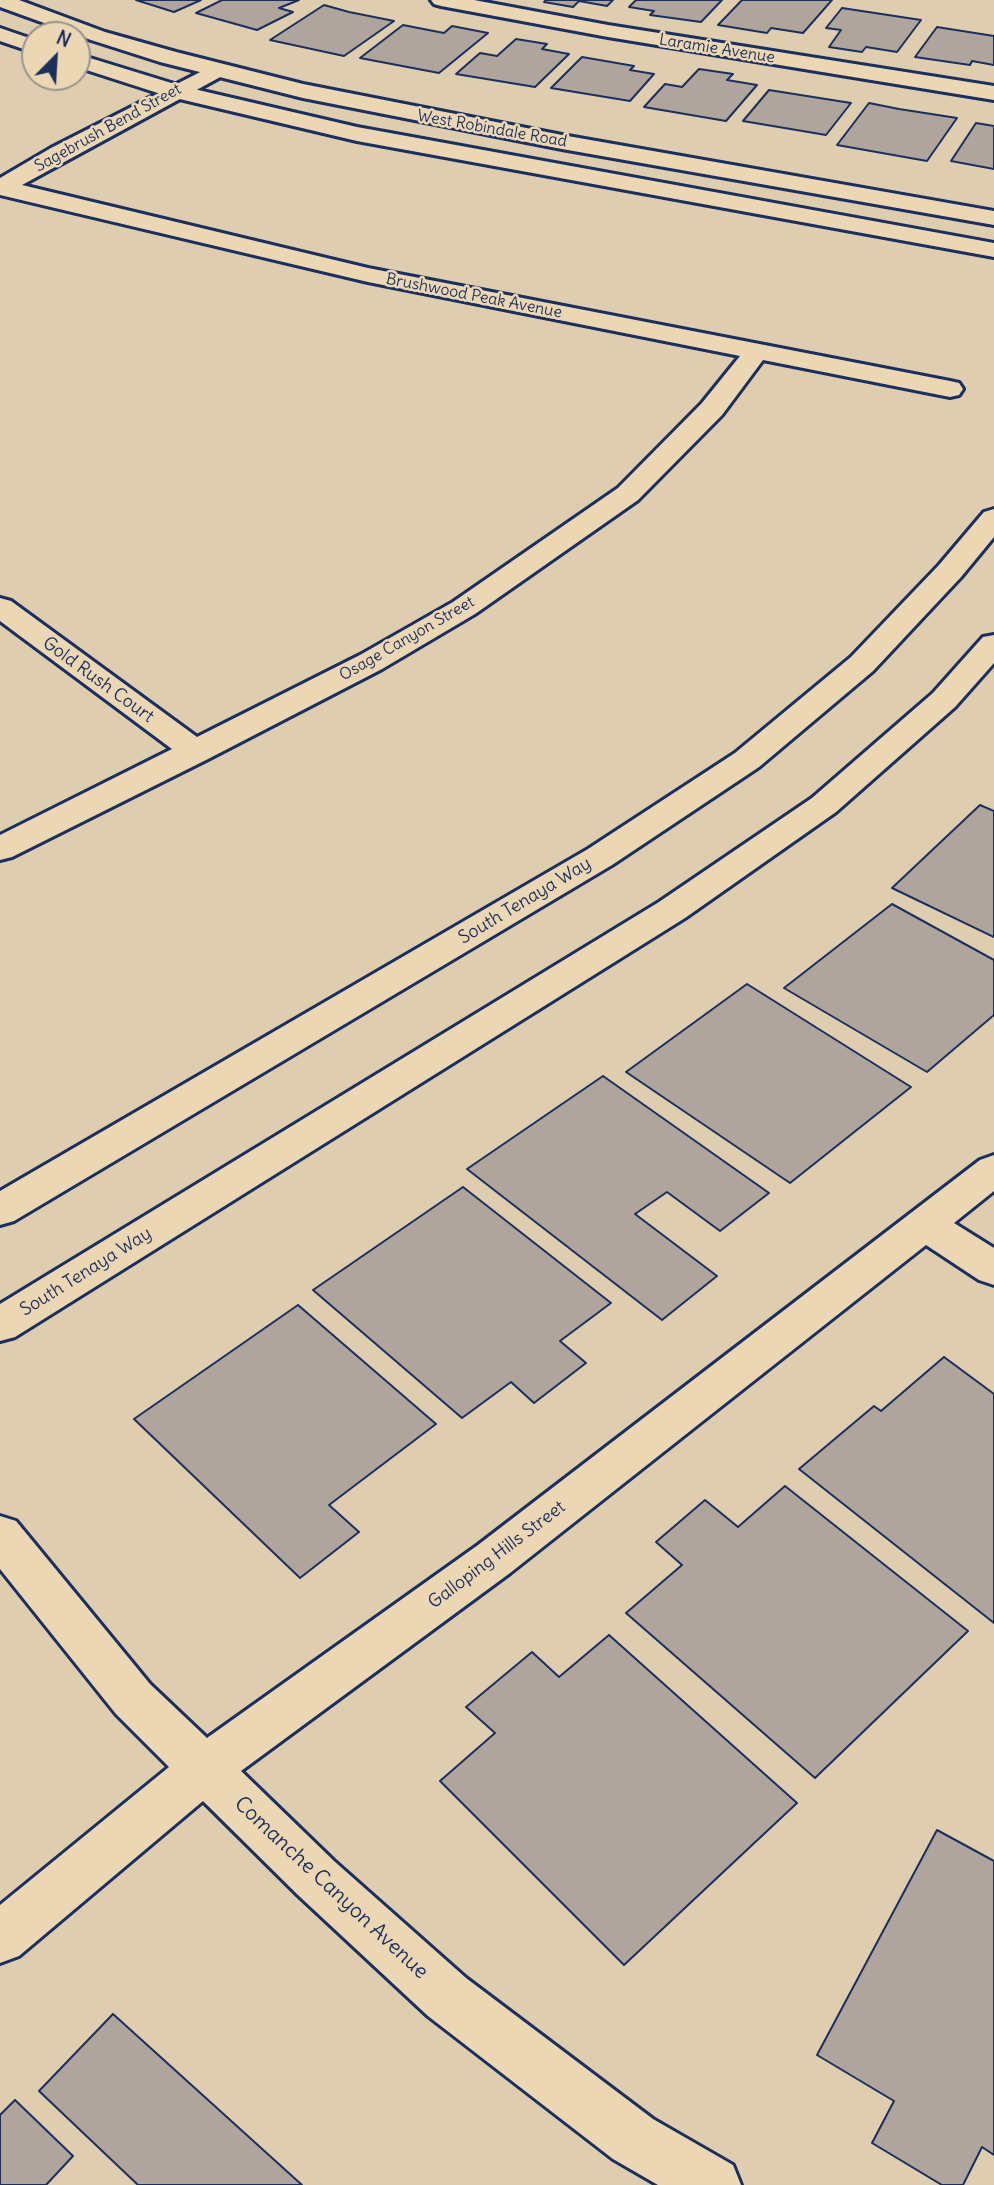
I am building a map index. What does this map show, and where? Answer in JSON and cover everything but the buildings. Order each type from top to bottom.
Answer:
[{"type":"street","name":"West Robindale Road","points":[[0,0],[98,36],[216,70],[415,115],[994,218]]},
{"type":"street","name":"Laramie Avenue","points":[[441,0],[632,35],[994,93]]},
{"type":"street","points":[[0,34],[21,42]]},
{"type":"street","name":"West Robindale Road","points":[[91,64],[175,91],[357,134],[994,250]]},
{"type":"street","name":"Sagebrush Bend Street","points":[[1,188],[216,70]]},
{"type":"street","name":"Brushwood Peak Avenue","points":[[1,188],[368,275],[950,389]]},
{"type":"street","name":"Osage Canyon Street","points":[[0,849],[371,662],[464,608],[628,494],[712,409],[757,351]]},
{"type":"street","name":"South Tenaya Way","points":[[0,1210],[600,857],[747,760],[862,664],[950,571],[994,518]]},
{"type":"street","name":"Gold Rush Court","points":[[0,607],[196,752]]},
{"type":"street","name":"South Tenaya Way","points":[[0,1325],[682,902],[824,805],[944,701],[994,644]]},
{"type":"street","name":"Galloping Hills Street","points":[[0,1938],[204,1769],[494,1559],[994,1170]]},
{"type":"street","points":[[925,1224],[994,1269]]},
{"type":"street","name":"Comanche Canyon Avenue","points":[[0,1535],[133,1699],[316,1878],[447,1997],[633,2139],[713,2185]]}]
